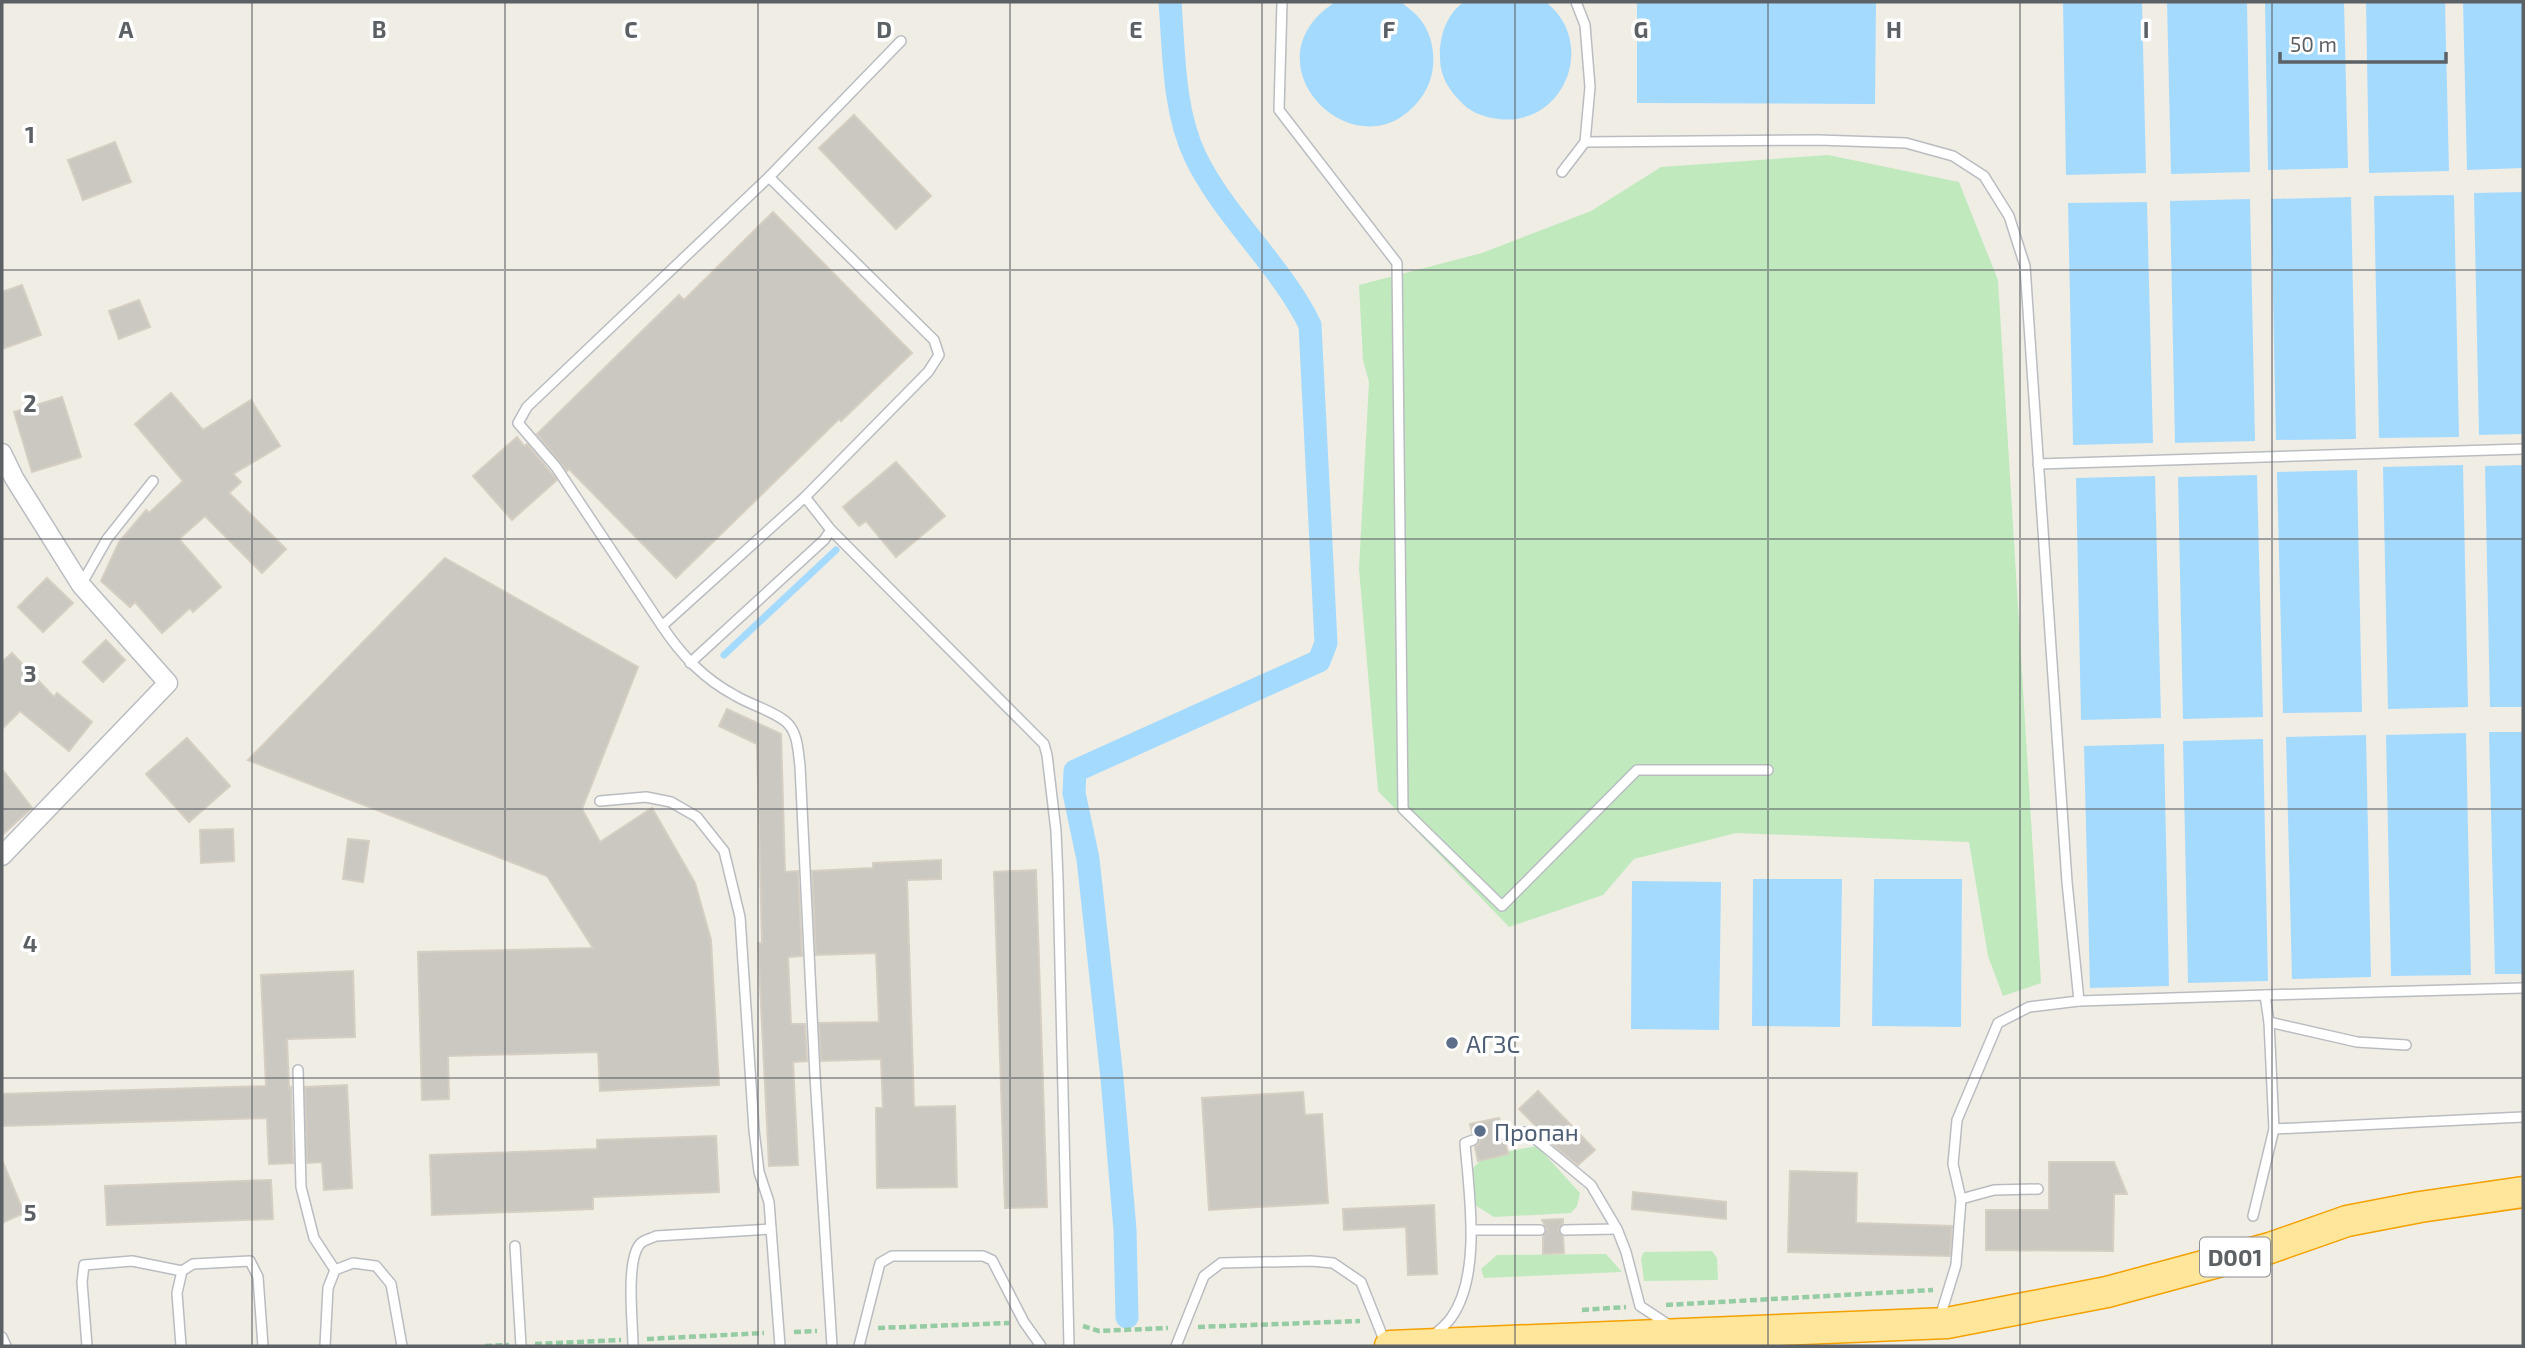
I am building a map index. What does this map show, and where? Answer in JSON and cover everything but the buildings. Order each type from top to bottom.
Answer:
[{"type":"highway","name":"D001","points":[[1384,1338],[1425,1345],[1560,1343],[1682,1334],[1943,1322],[2107,1292],[2270,1248],[2347,1221],[2485,1196],[2523,1192]]},
{"type":"street","points":[[2,453],[8,480],[81,585],[169,683],[2,856]]},
{"type":"lane","points":[[1282,2],[1279,110],[1397,263],[1403,809],[1503,906],[1637,770],[1768,770]]},
{"type":"lane","points":[[1562,172],[1585,142],[1590,88],[1586,24],[1576,2]]},
{"type":"lane","points":[[832,1346],[815,1076],[800,766],[795,734],[785,721],[734,696],[698,671],[678,650],[556,467],[519,423],[527,408],[769,177],[901,41]]},
{"type":"lane","points":[[1585,142],[1906,143],[1953,156],[1984,176],[2009,216],[2025,266],[2067,882],[2080,1001]]},
{"type":"lane","points":[[662,626],[805,497],[928,372],[939,355],[934,340],[769,177]]},
{"type":"lane","points":[[2038,464],[2523,449]]},
{"type":"lane","points":[[81,585],[107,539],[153,481]]},
{"type":"lane","points":[[805,497],[831,530],[1044,744],[1056,831],[1058,879],[1069,1346]]},
{"type":"lane","points":[[690,663],[824,540],[831,530]]},
{"type":"lane","points":[[600,801],[646,797],[671,802],[697,817],[724,851],[740,917],[754,1130],[759,1172],[769,1202],[780,1346]]},
{"type":"lane","points":[[1943,1322],[1948,1289],[1956,1265],[1961,1199],[1953,1164],[1957,1120],[1998,1023],[2029,1007],[2080,1001],[2523,988]]},
{"type":"lane","points":[[2253,1216],[2274,1129],[2269,1022],[2264,995]]},
{"type":"lane","points":[[2269,1022],[2357,1042],[2406,1045]]},
{"type":"lane","points":[[298,1070],[301,1187],[314,1238],[335,1270]]},
{"type":"lane","points":[[2274,1129],[2523,1117]]},
{"type":"lane","points":[[1503,1134],[1527,1132],[1591,1185],[1617,1229],[1640,1306],[1682,1334]]},
{"type":"lane","points":[[1425,1345],[1451,1318],[1464,1293],[1472,1230],[1465,1143],[1473,1140]]},
{"type":"lane","points":[[1961,1199],[1994,1190],[2038,1189]]},
{"type":"lane","points":[[633,1343],[634,1257],[641,1243],[656,1236],[771,1229]]},
{"type":"lane","points":[[1564,1230],[1617,1229]]},
{"type":"lane","points":[[1472,1230],[1541,1230]]},
{"type":"lane","points":[[515,1246],[521,1345]]},
{"type":"lane","points":[[859,1346],[880,1263],[892,1256],[983,1256],[992,1260],[1024,1322],[1041,1346]]},
{"type":"lane","points":[[88,1346],[82,1282],[84,1265],[132,1261],[183,1271]]},
{"type":"lane","points":[[181,1346],[177,1293],[183,1271],[193,1264],[250,1261],[258,1277],[263,1346]]},
{"type":"lane","points":[[1176,1346],[1204,1276],[1221,1263],[1311,1261],[1333,1264],[1361,1282],[1384,1338]]},
{"type":"lane","points":[[325,1346],[328,1287],[335,1270],[353,1263],[376,1266],[391,1284],[402,1346]]},
{"type":"lane","points":[[2,1338],[6,1346]]},
{"type":"path","points":[[1573,1311],[1948,1289]]},
{"type":"path","points":[[1068,1320],[1099,1331],[1183,1328],[1384,1338]]},
{"type":"path","points":[[864,1329],[1024,1322]]},
{"type":"path","points":[[485,1346],[633,1343],[831,1330]]},
{"type":"green space","points":[[1828,155],[1959,182],[1998,280],[2041,983],[2003,996],[1988,956],[1969,842],[1736,833],[1634,859],[1603,895],[1509,927],[1378,791],[1359,569],[1369,382],[1363,360],[1359,285],[1482,253],[1591,211],[1661,167]]},
{"type":"green space","points":[[1537,1146],[1580,1193],[1577,1206],[1571,1213],[1494,1217],[1475,1205],[1473,1168],[1485,1156]]},
{"type":"green space","points":[[1712,1251],[1717,1258],[1718,1280],[1644,1281],[1641,1258],[1644,1252]]},
{"type":"green space","points":[[1606,1254],[1622,1272],[1484,1278],[1481,1269],[1497,1255]]},
{"type":"water","points":[[1335,2],[1399,2],[1420,19],[1426,29],[1433,51],[1432,74],[1423,95],[1398,119],[1370,126],[1343,121],[1320,105],[1305,82],[1300,55],[1309,28]]},
{"type":"water","points":[[1464,2],[1546,2],[1562,19],[1570,39],[1571,59],[1566,79],[1556,96],[1541,110],[1521,118],[1493,118],[1468,108],[1452,92],[1441,70],[1441,43],[1448,20]]},
{"type":"water","points":[[1637,2],[1876,2],[1875,104],[1637,103]]},
{"type":"water","points":[[2063,2],[2142,2],[2146,173],[2066,175]]},
{"type":"water","points":[[2167,2],[2247,2],[2250,172],[2171,174]]},
{"type":"water","points":[[2265,2],[2344,2],[2348,168],[2268,170]]},
{"type":"water","points":[[2366,2],[2445,2],[2449,171],[2369,173]]},
{"type":"water","points":[[2463,2],[2523,2],[2523,168],[2467,170]]},
{"type":"water","points":[[2523,192],[2523,434],[2479,435],[2474,193]]},
{"type":"water","points":[[2454,195],[2459,437],[2379,438],[2374,196]]},
{"type":"water","points":[[2351,197],[2356,439],[2276,440],[2271,199]]},
{"type":"water","points":[[2250,199],[2255,441],[2175,443],[2170,201]]},
{"type":"water","points":[[2147,202],[2153,443],[2073,445],[2068,203]]},
{"type":"water","points":[[2463,465],[2468,707],[2388,709],[2383,467]]},
{"type":"water","points":[[2523,465],[2523,707],[2490,707],[2485,466]]},
{"type":"water","points":[[2357,470],[2362,712],[2283,713],[2277,472]]},
{"type":"water","points":[[2257,475],[2263,717],[2183,719],[2178,477]]},
{"type":"water","points":[[2155,476],[2161,718],[2081,720],[2076,478]]},
{"type":"water","points":[[2489,732],[2523,732],[2523,974],[2495,974]]},
{"type":"water","points":[[2466,733],[2471,975],[2391,976],[2386,735]]},
{"type":"water","points":[[2366,735],[2371,977],[2292,979],[2286,737]]},
{"type":"water","points":[[2263,739],[2268,981],[2188,983],[2183,741]]},
{"type":"water","points":[[2164,744],[2169,986],[2090,988],[2084,746]]},
{"type":"water","points":[[1753,879],[1842,879],[1840,1027],[1752,1026]]},
{"type":"water","points":[[1874,879],[1962,879],[1961,1027],[1872,1026]]},
{"type":"water","points":[[1632,881],[1721,882],[1719,1030],[1631,1029]]},
{"type":"waterway","points":[[1127,1317],[1125,1230],[1112,1078],[1088,859],[1074,793],[1075,771],[1319,661],[1326,643],[1310,325],[1284,282],[1221,200],[1195,156],[1178,100],[1170,2]]},
{"type":"waterway","points":[[724,655],[836,550]]},
{"type":"place","name":"АГЗС","points":[[1452,1043]]},
{"type":"place","name":"Пропан","points":[[1480,1131]]}]
